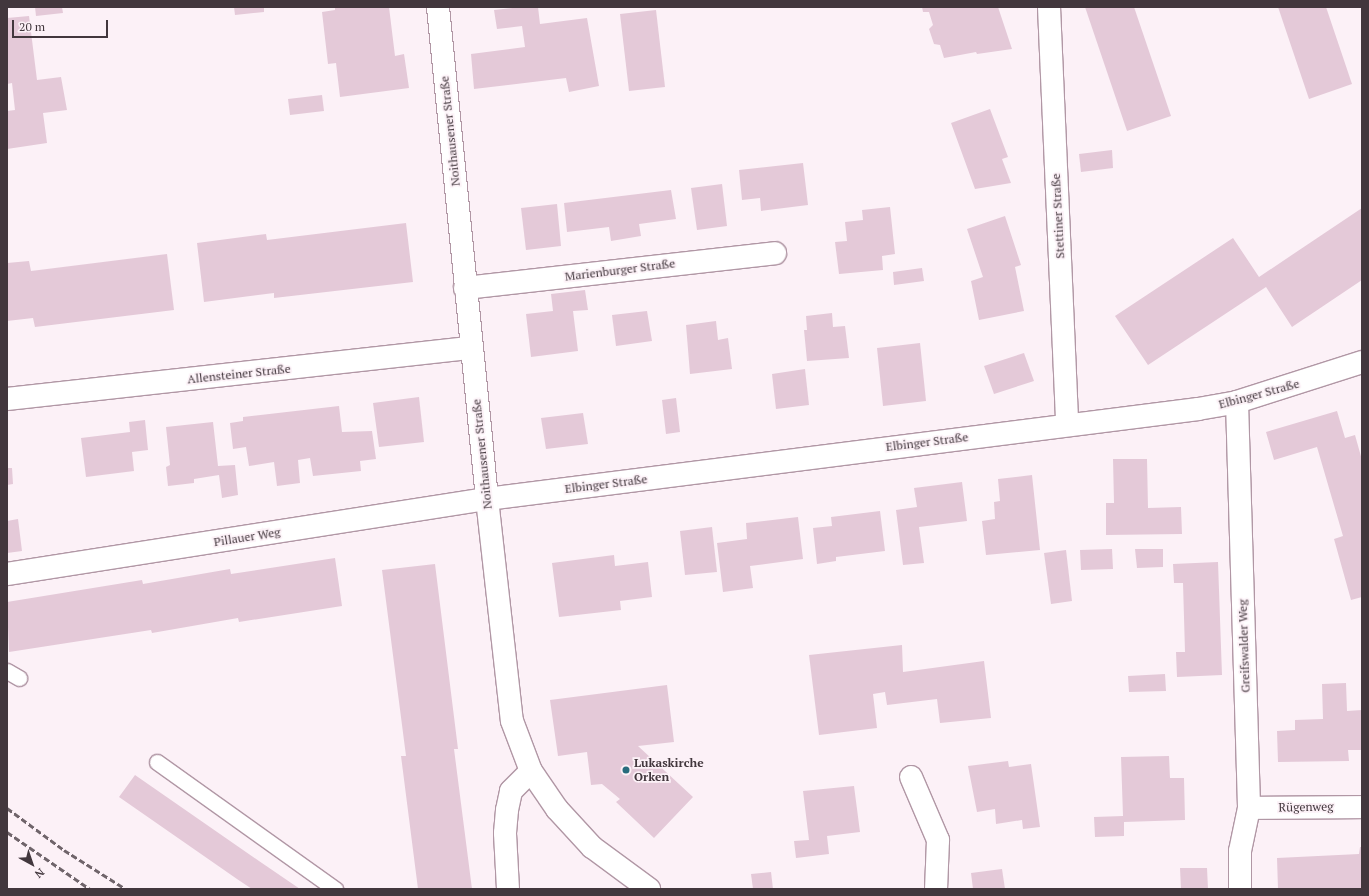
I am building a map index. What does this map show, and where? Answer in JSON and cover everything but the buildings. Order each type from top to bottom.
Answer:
[{"type":"street","name":"Noithausener Straße","points":[[438,7],[487,499],[511,713],[516,738],[531,771],[574,829],[614,864],[649,889]]},
{"type":"street","name":"Stettiner Straße","points":[[1049,7],[1067,424]]},
{"type":"street","name":"Marienburger Straße","points":[[465,288],[775,253]]},
{"type":"street","name":"Allensteiner Straße","points":[[7,399],[471,348]]},
{"type":"street","name":"Elbinger Straße","points":[[487,499],[1237,402],[1362,362]]},
{"type":"street","name":"Greifswalder Weg","points":[[1237,402],[1249,808],[1240,850],[1240,889]]},
{"type":"street","name":"Pillauer Weg","points":[[7,574],[487,499]]},
{"type":"street","points":[[508,889],[505,833],[507,810],[512,791],[531,771]]},
{"type":"street","points":[[911,777],[938,840],[936,889]]},
{"type":"street","name":"Rügenweg","points":[[1249,808],[1362,807]]},
{"type":"lane","points":[[157,762],[335,889]]},
{"type":"railway","points":[[7,808],[64,850],[126,889]]},
{"type":"railway","points":[[7,832],[90,889]]},
{"type":"place","name":"Lukaskirche Orken","points":[[626,770]]}]
